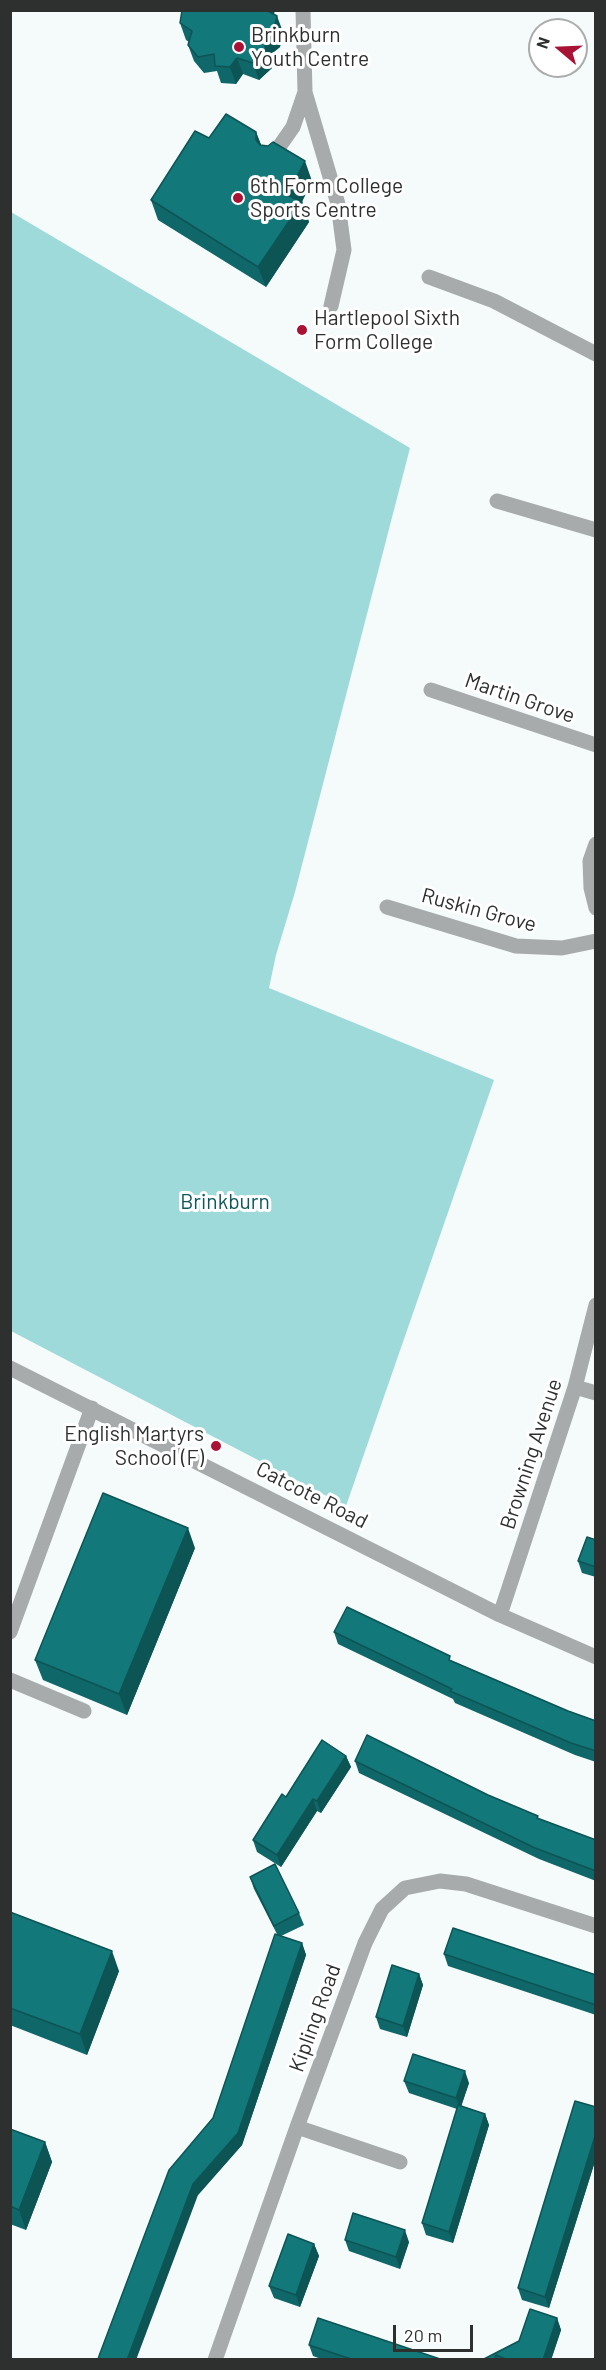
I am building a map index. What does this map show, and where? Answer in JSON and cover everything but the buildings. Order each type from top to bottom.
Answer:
[{"type":"street","points":[[303,10],[304,92],[338,204],[344,250],[332,306]]},
{"type":"street","points":[[272,157],[293,127],[304,92]]},
{"type":"street","points":[[429,277],[495,301],[596,354]]},
{"type":"street","points":[[497,501],[596,531]]},
{"type":"street","name":"Martin Grove","points":[[431,690],[596,746]]},
{"type":"street","points":[[596,844],[590,861],[591,888],[596,908]]},
{"type":"street","name":"Ruskin Grove","points":[[387,907],[516,946],[562,948],[596,942]]},
{"type":"street","name":"Browning Avenue","points":[[500,1615],[575,1387],[596,1305]]},
{"type":"street","name":"Catcote Road","points":[[10,1368],[500,1615],[596,1657]]},
{"type":"street","points":[[575,1387],[596,1393]]},
{"type":"street","points":[[10,1632],[92,1408]]},
{"type":"street","points":[[10,1680],[84,1711]]},
{"type":"street","name":"Kipling Road","points":[[215,2360],[365,1943],[382,1909],[405,1888],[440,1881],[466,1884],[596,1926]]},
{"type":"street","points":[[297,2127],[400,2163]]},
{"type":"green space","name":"Brinkburn","points":[[11,212],[410,448],[269,988],[494,1080],[346,1506],[11,1331]]},
{"type":"place","name":"Brinkburn Youth Centre","points":[[239,47]]},
{"type":"place","name":"6th Form College Sports Centre","points":[[238,198]]},
{"type":"place","name":"Hartlepool Sixth Form College","points":[[302,330]]},
{"type":"place","name":"English Martyrs School (F)","points":[[216,1446]]}]
